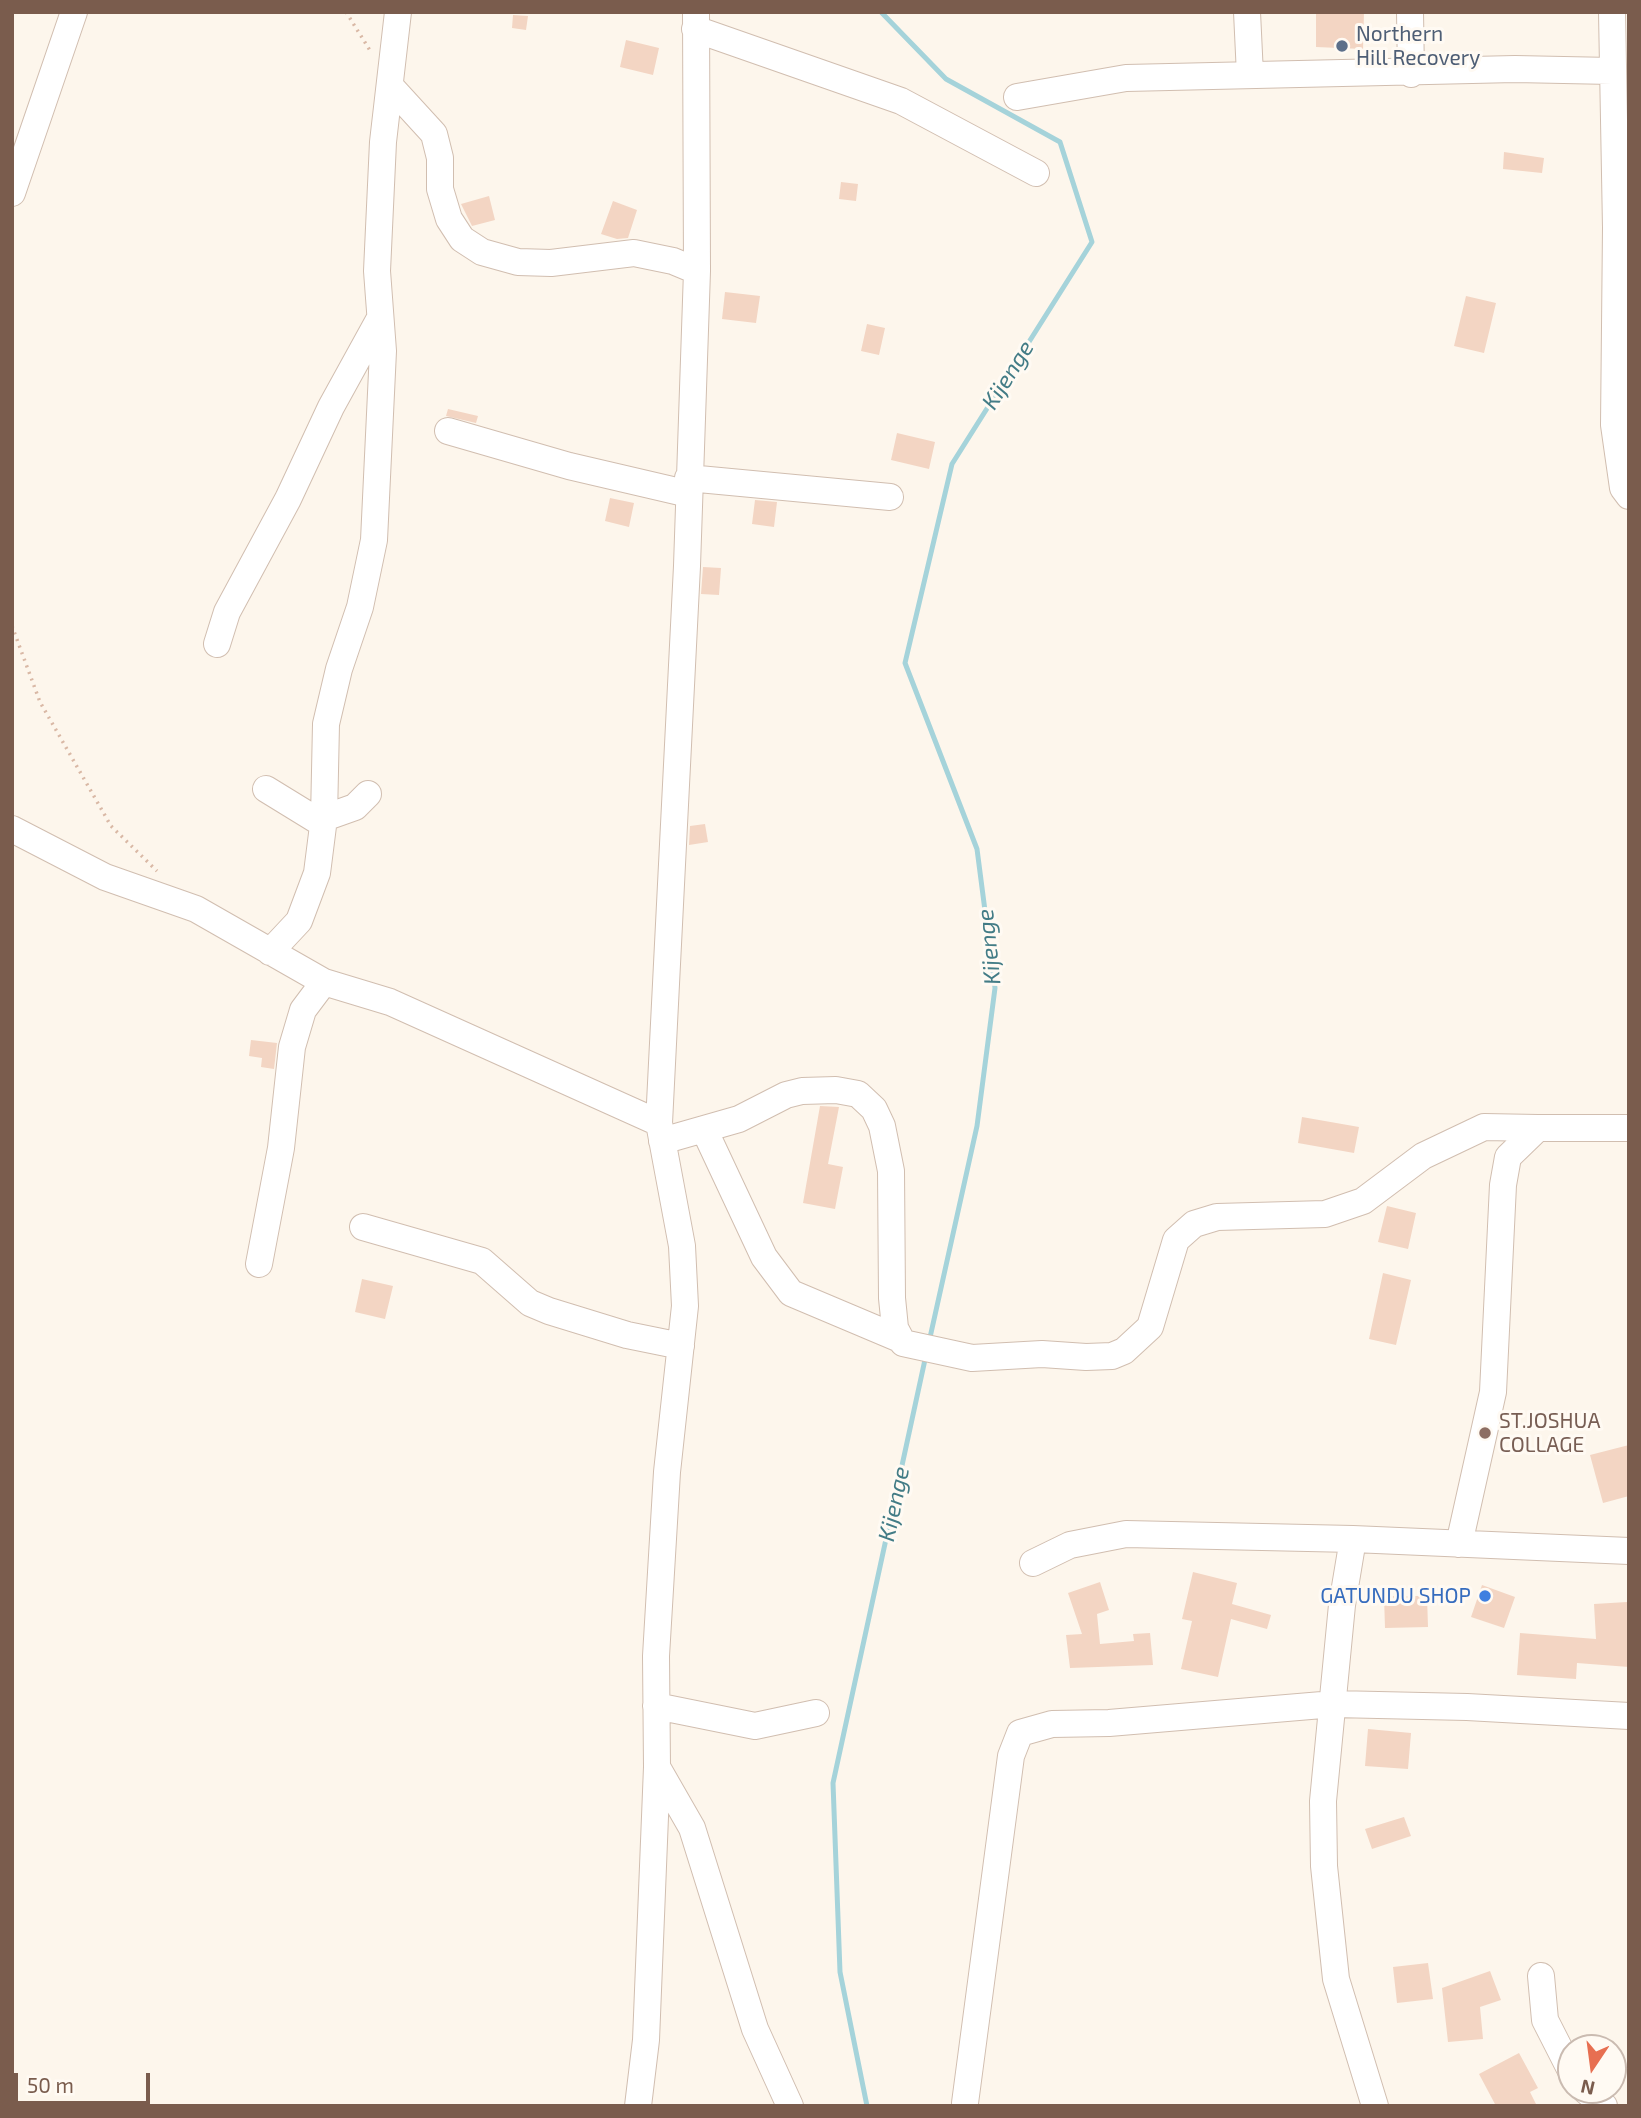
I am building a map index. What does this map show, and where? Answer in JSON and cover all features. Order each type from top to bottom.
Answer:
[{"type":"street","points":[[12,193],[74,12]]},
{"type":"street","points":[[270,951],[299,921],[317,873],[323,821],[326,724],[339,669],[360,607],[374,540],[382,431],[377,271],[383,142],[398,12]]},
{"type":"street","points":[[1247,12],[1250,75]]},
{"type":"street","points":[[1410,12],[1411,74]]},
{"type":"street","points":[[1612,12],[1612,71],[1623,228],[1614,425],[1623,488],[1629,496]]},
{"type":"street","points":[[638,2106],[646,2040],[657,1767],[656,1706],[667,1472],[685,1306],[682,1246],[660,1132],[697,271],[695,21],[901,101],[1036,173]]},
{"type":"street","points":[[1017,97],[1126,78],[1411,74],[1515,69],[1612,71]]},
{"type":"street","points":[[391,87],[434,134],[440,158],[440,190],[449,219],[462,239],[482,252],[518,262],[551,263],[634,253],[673,261],[697,271]]},
{"type":"street","points":[[217,644],[227,612],[288,499],[331,407],[380,318]]},
{"type":"street","points":[[448,431],[569,466],[688,486],[890,497]]},
{"type":"street","points":[[266,789],[323,821]]},
{"type":"street","points":[[323,821],[355,807],[368,794]]},
{"type":"street","points":[[12,829],[105,877],[196,909],[324,982],[390,1002],[660,1132],[704,1129],[739,1119],[786,1095],[802,1091],[836,1090],[858,1094],[874,1109],[882,1126],[891,1171],[892,1298],[895,1328],[903,1342]]},
{"type":"street","points":[[259,1264],[281,1148],[292,1047],[303,1010],[324,982]]},
{"type":"street","points":[[704,1129],[764,1257],[791,1293],[903,1342],[955,1355],[982,1358],[1029,1354],[1112,1356],[1124,1351],[1150,1327],[1176,1240],[1194,1224],[1217,1217],[1325,1213],[1363,1201],[1423,1156],[1485,1127],[1629,1128]]},
{"type":"street","points":[[1459,1544],[1493,1392],[1503,1185],[1508,1157],[1538,1128]]},
{"type":"street","points":[[363,1227],[482,1261],[530,1303],[549,1311],[627,1335],[681,1346]]},
{"type":"street","points":[[1033,1563],[1070,1545],[1126,1534],[1353,1539],[1629,1551]]},
{"type":"street","points":[[1353,1539],[1342,1605],[1323,1801],[1324,1866],[1336,1979],[1375,2106]]},
{"type":"street","points":[[968,2105],[1012,1756],[1020,1733],[1052,1724],[1109,1723],[1334,1704],[1467,1707],[1629,1716]]},
{"type":"street","points":[[656,1706],[755,1726],[816,1713]]},
{"type":"street","points":[[657,1767],[692,1828],[755,2029],[790,2106]]},
{"type":"street","points":[[1541,1976],[1545,2020],[1557,2044]]},
{"type":"path","points":[[346,12],[374,57]]},
{"type":"path","points":[[12,626],[40,702],[111,826],[158,872]]},
{"type":"building","points":[[1316,12],[1364,12],[1363,49],[1316,47]]},
{"type":"building","points":[[513,15],[528,16],[526,30],[512,28]]},
{"type":"building","points":[[626,40],[659,48],[653,75],[620,67]]},
{"type":"building","points":[[1504,152],[1544,158],[1542,173],[1503,169]]},
{"type":"building","points":[[841,182],[858,184],[856,201],[839,199]]},
{"type":"building","points":[[489,196],[495,220],[472,226],[461,204]]},
{"type":"building","points":[[613,201],[637,210],[628,238],[617,239],[601,234]]},
{"type":"building","points":[[725,292],[760,296],[756,323],[722,319]]},
{"type":"building","points":[[1466,296],[1496,303],[1484,353],[1454,346]]},
{"type":"building","points":[[867,324],[885,328],[879,355],[861,351]]},
{"type":"building","points":[[448,409],[478,416],[476,423],[446,416]]},
{"type":"building","points":[[897,433],[935,442],[929,469],[891,460]]},
{"type":"building","points":[[610,498],[634,503],[629,527],[605,521]]},
{"type":"building","points":[[755,500],[777,502],[774,527],[752,524]]},
{"type":"building","points":[[703,567],[721,568],[719,595],[701,594]]},
{"type":"building","points":[[705,824],[708,842],[689,845],[690,826]]},
{"type":"building","points":[[251,1040],[277,1043],[274,1069],[261,1067],[262,1058],[249,1056]]},
{"type":"building","points":[[820,1106],[839,1107],[828,1164],[843,1167],[835,1209],[803,1203]]},
{"type":"building","points":[[1302,1117],[1359,1127],[1354,1153],[1298,1143]]},
{"type":"building","points":[[1387,1206],[1416,1213],[1408,1249],[1378,1242]]},
{"type":"building","points":[[1383,1273],[1411,1280],[1396,1345],[1369,1339]]},
{"type":"building","points":[[362,1279],[393,1286],[385,1319],[355,1312]]},
{"type":"building","points":[[1629,1445],[1629,1496],[1603,1503],[1590,1455]]},
{"type":"building","points":[[1193,1572],[1237,1583],[1232,1604],[1271,1615],[1267,1629],[1231,1619],[1218,1677],[1181,1669],[1192,1621],[1182,1619]]},
{"type":"building","points":[[1100,1582],[1109,1610],[1097,1614],[1100,1644],[1134,1641],[1133,1634],[1150,1633],[1153,1665],[1070,1668],[1066,1635],[1082,1634],[1068,1593]]},
{"type":"building","points":[[1482,1585],[1515,1597],[1504,1628],[1471,1617]]},
{"type":"building","points":[[1384,1596],[1427,1596],[1428,1627],[1385,1628]]},
{"type":"building","points":[[1627,1602],[1629,1667],[1577,1663],[1576,1679],[1517,1675],[1520,1633],[1596,1639],[1594,1604]]},
{"type":"building","points":[[1368,1729],[1411,1733],[1408,1769],[1365,1766]]},
{"type":"building","points":[[1404,1817],[1411,1836],[1372,1849],[1365,1829]]},
{"type":"building","points":[[1428,1963],[1433,1999],[1397,2003],[1393,1967]]},
{"type":"building","points":[[1490,1971],[1501,2000],[1480,2007],[1483,2039],[1448,2042],[1442,1988]]},
{"type":"building","points":[[1519,2053],[1538,2088],[1530,2092],[1537,2106],[1496,2106],[1479,2074]]},
{"type":"waterway","name":"Kijenge","points":[[881,12],[946,79],[1060,142],[1092,242],[952,464],[905,663],[977,849],[995,988],[977,1126],[929,1342]]},
{"type":"waterway","name":"Kijenge","points":[[867,2106],[840,1972],[833,1783],[926,1355]]},
{"type":"place","name":"Northern Hill Recovery","points":[[1342,46]]},
{"type":"place","name":"ST.JOSHUA COLLAGE","points":[[1485,1433]]},
{"type":"place","name":"GATUNDU SHOP","points":[[1485,1596]]}]
